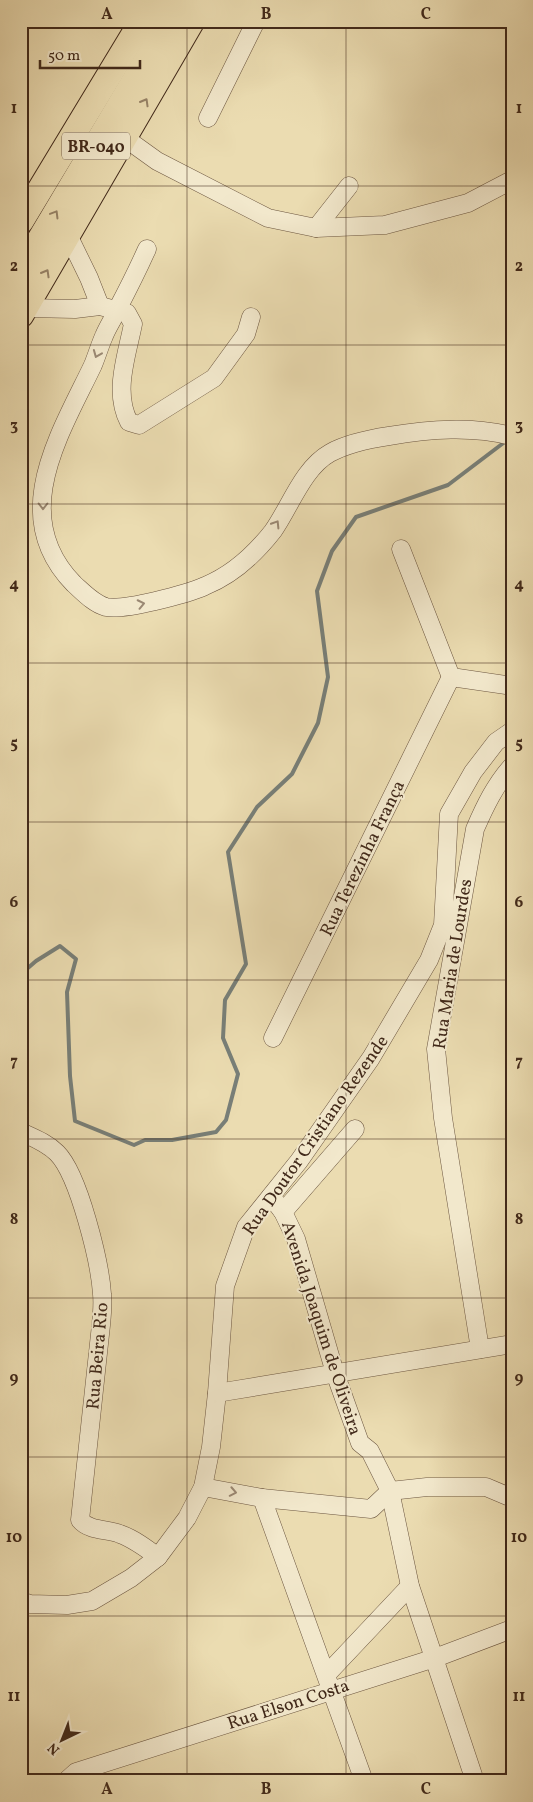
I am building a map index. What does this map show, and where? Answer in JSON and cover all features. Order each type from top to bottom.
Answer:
[{"type":"highway","name":"BR-040","points":[[21,221],[142,21]]},
{"type":"highway","name":"BR-040","points":[[21,271],[170,21]]},
{"type":"highway","points":[[23,312],[192,21]]},
{"type":"street","points":[[208,118],[256,21]]},
{"type":"street","points":[[125,138],[157,161],[268,218],[316,228],[385,225],[468,203],[512,180]]},
{"type":"street","points":[[316,228],[349,186]]},
{"type":"street","points":[[68,235],[100,306]]},
{"type":"street","points":[[147,249],[65,419],[49,461],[42,498],[43,530],[51,554],[66,575],[86,596],[104,607],[114,608],[140,604],[204,586],[232,571],[252,555],[273,530],[309,472],[329,454],[361,441],[414,431],[456,429],[490,431],[512,436]]},
{"type":"street","points":[[23,312],[100,306],[126,313],[133,324],[121,396],[124,412],[129,422],[140,425],[214,378],[246,334],[251,317]]},
{"type":"street","points":[[401,549],[451,677],[512,686]]},
{"type":"street","name":"Rua Terezinha França","points":[[273,1038],[451,677]]},
{"type":"street","name":"Rua Doutor Cristiano Rezende","points":[[21,1601],[30,1604],[66,1605],[92,1601],[130,1578],[158,1557],[188,1518],[203,1487],[211,1447],[225,1286],[246,1227],[298,1161],[371,1058],[429,960],[443,925],[449,814],[473,772],[496,742],[512,731]]},
{"type":"street","name":"Rua Maria de Lourdes","points":[[480,1349],[442,1118],[436,1049],[475,829],[486,802],[502,777],[512,766]]},
{"type":"street","name":"Avenida Joaquim de Oliveira","points":[[283,1212],[355,1129]]},
{"type":"street","name":"Rua Beira Rio","points":[[21,1132],[43,1142],[58,1153],[68,1168],[82,1204],[96,1252],[102,1294],[100,1334],[80,1520],[88,1527],[120,1533],[134,1540],[158,1557]]},
{"type":"street","name":"Avenida Joaquim de Oliveira","points":[[271,1196],[283,1212],[296,1239],[335,1373],[360,1443],[370,1451],[390,1490],[410,1586],[436,1658],[476,1781]]},
{"type":"street","points":[[217,1393],[512,1344]]},
{"type":"street","points":[[203,1487],[262,1498],[371,1509],[390,1490],[427,1487],[486,1487],[512,1498]]},
{"type":"street","points":[[262,1498],[364,1781]]},
{"type":"street","points":[[329,1682],[410,1586]]},
{"type":"street","name":"Rua Elson Costa","points":[[66,1781],[76,1772],[329,1682],[436,1658],[512,1629]]},
{"type":"waterway","points":[[21,974],[36,961],[60,946],[76,959],[67,992],[70,1076],[75,1121],[134,1145],[145,1140],[172,1140],[216,1132],[226,1120],[238,1074],[223,1038],[225,1000],[246,964],[228,852],[257,807],[292,774],[318,723],[328,677],[317,591],[332,551],[356,517],[448,485],[506,441]]},
{"type":"waterway","points":[[21,1029],[25,1042],[21,1046]]}]
